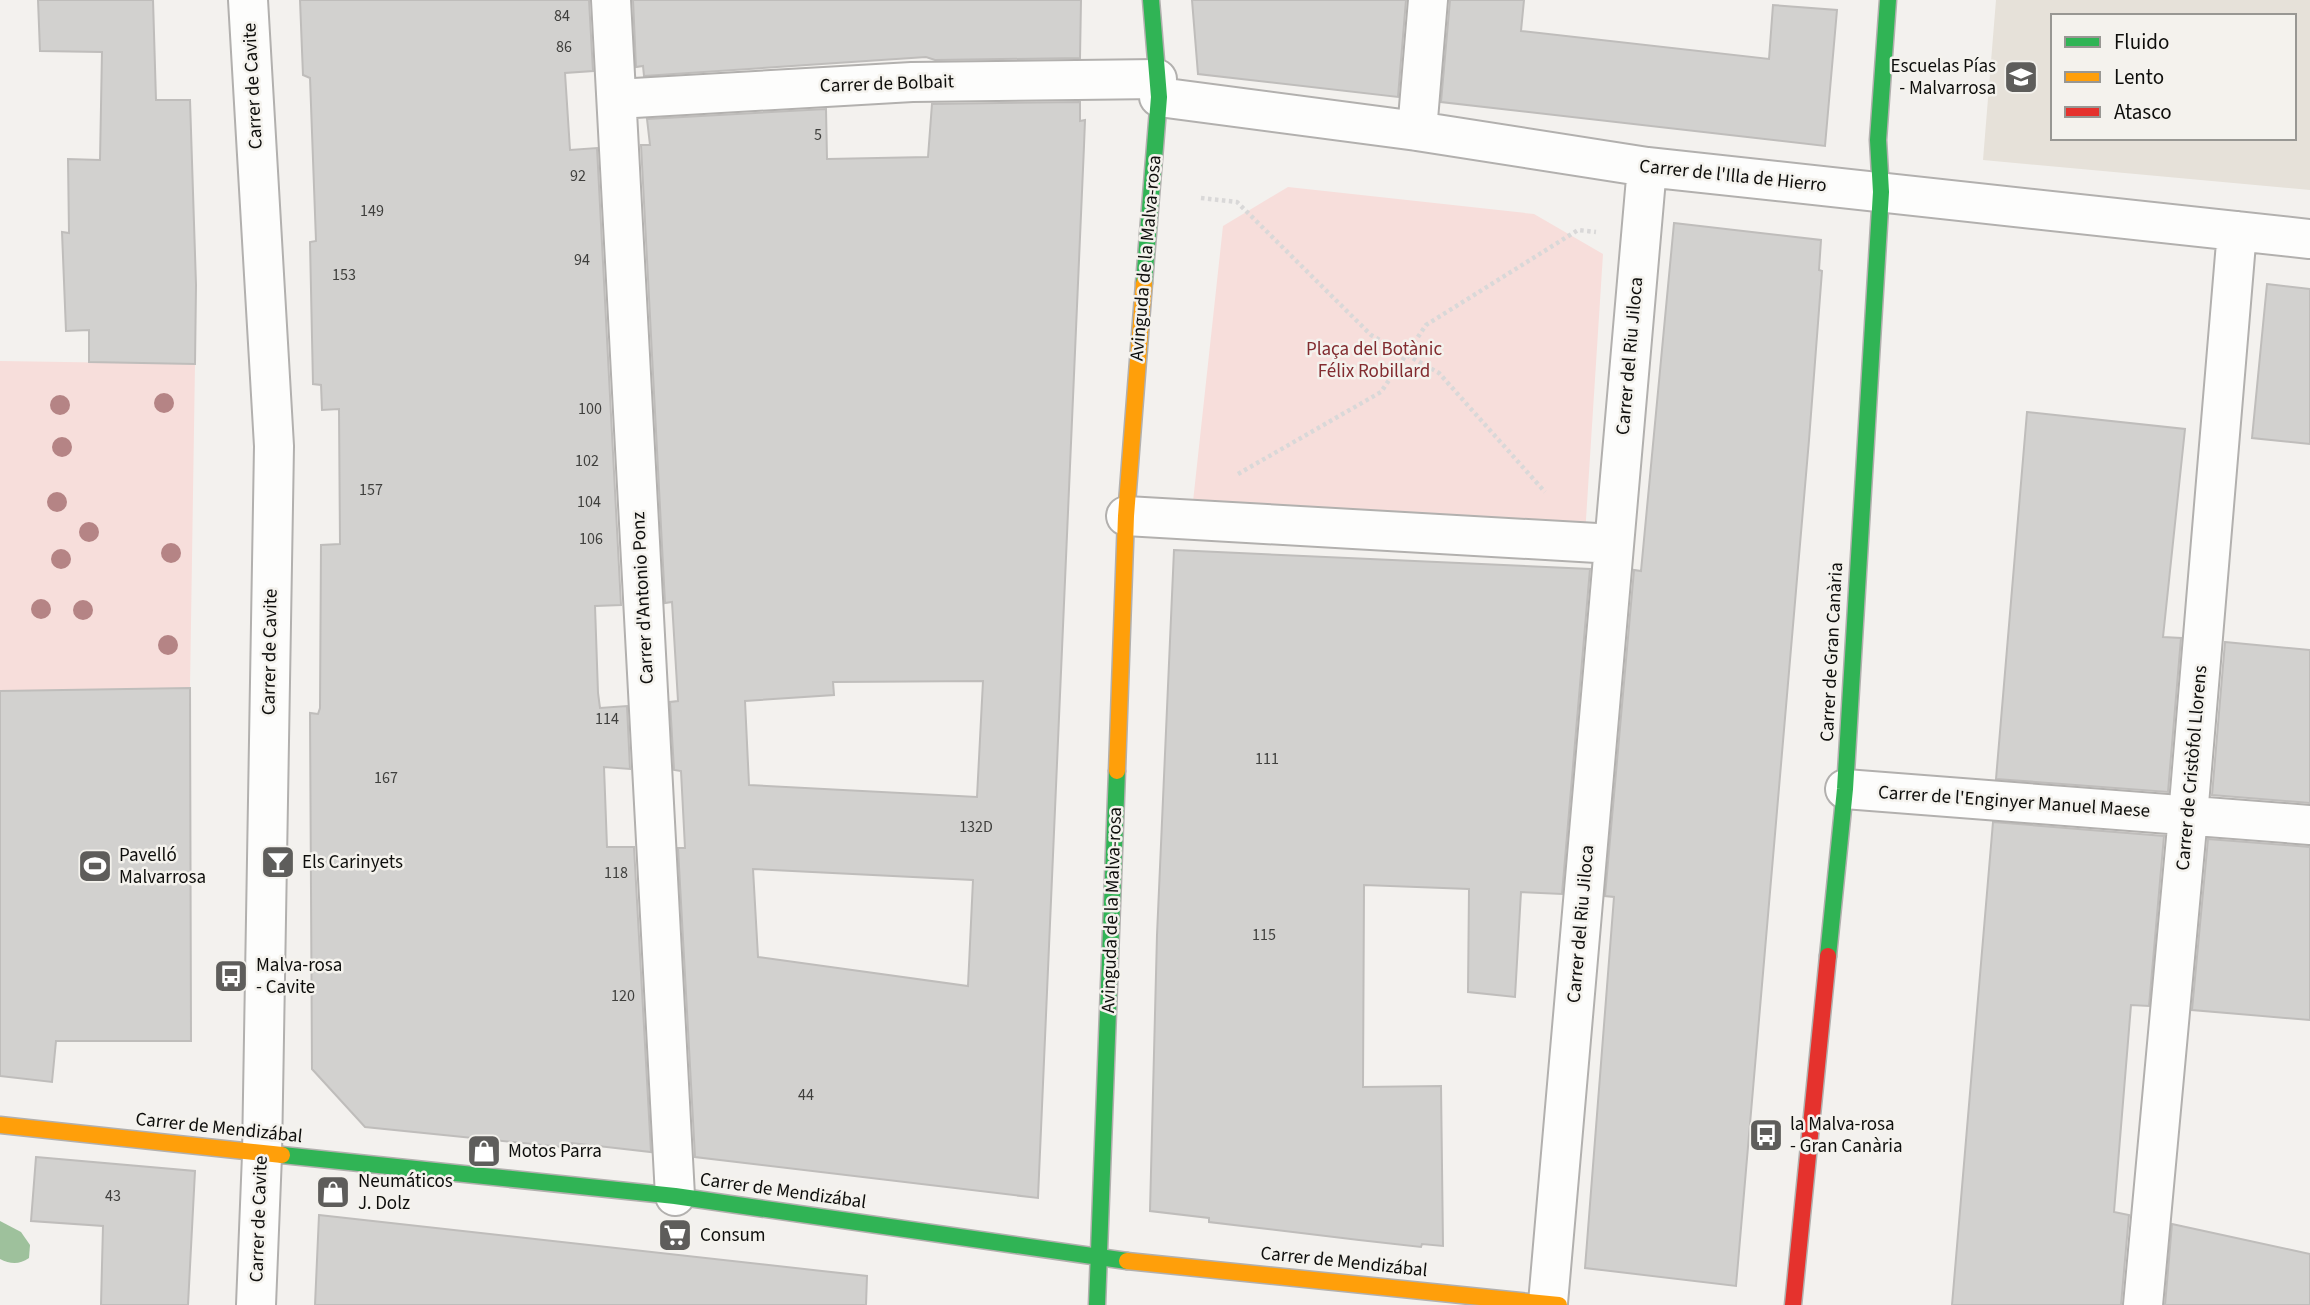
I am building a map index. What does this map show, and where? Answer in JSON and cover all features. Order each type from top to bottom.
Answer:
[{"type":"street","name":"Carrer de Cavite","points":[[248,0],[274,446],[262,1155],[256,1305]]},
{"type":"street","name":"Carrer d'Antonio Ponz","points":[[611,0],[675,1196]]},
{"type":"street","name":"Avinguda de la Malva-rosa","points":[[1097,1305],[1126,516],[1158,88],[1151,0]]},
{"type":"street","points":[[1417,131],[1428,0]]},
{"type":"street","name":"Carrer de Gran Canària","points":[[1793,1305],[1844,789],[1881,192],[1878,140],[1888,0]]},
{"type":"street","name":"Carrer de Bolbait","points":[[617,99],[912,82],[1158,88]]},
{"type":"street","name":"Carrer de l'Illa de Hierro","points":[[1158,88],[1647,167],[2310,239]]},
{"type":"street","name":"Carrer del Riu Jiloca","points":[[1553,1304],[1603,544],[1647,167]]},
{"type":"street","name":"Carrer de Cristòfol Llorens","points":[[2143,1305],[2188,816],[2237,231]]},
{"type":"street","points":[[1126,516],[1603,544]]},
{"type":"street","name":"Carrer de l'Enginyer Manuel Maese","points":[[1844,789],[2310,825]]},
{"type":"street","name":"Carrer de Mendizábal","points":[[0,1125],[262,1155],[675,1196],[1100,1258],[1553,1304]]},
{"type":"path","points":[[1202,198],[1237,202],[1371,335],[1439,373],[1603,544]]},
{"type":"path","points":[[1178,518],[1232,477],[1381,392],[1426,325],[1578,230],[1601,232]]},
{"type":"shaded area","name":"Escuelas Pías - Malvarrosa","points":[[1996,0],[2310,0],[2310,190],[1983,160]]},
{"type":"shaded area","points":[[0,1221],[21,1232],[30,1245],[29,1258],[14,1263],[0,1259]]},
{"type":"green space","name":"Plaça del Botànic Félix Robillard","points":[[1288,187],[1534,214],[1603,254],[1585,535],[1192,511],[1223,226]]},
{"type":"green space","points":[[0,361],[195,364],[190,688],[0,691]]},
{"type":"building","points":[[38,0],[153,0],[156,100],[190,100],[196,285],[195,364],[89,362],[89,330],[66,331],[62,232],[69,233],[68,159],[100,160],[102,52],[40,51]]},
{"type":"building","points":[[300,0],[589,0],[593,71],[565,73],[570,150],[597,148],[621,605],[595,606],[598,693],[600,708],[627,706],[630,769],[604,767],[607,847],[634,847],[651,1152],[572,1143],[572,1148],[365,1127],[312,1069],[310,713],[318,714],[320,708],[321,545],[340,544],[339,409],[322,410],[321,385],[313,384],[310,242],[316,241],[310,78],[303,75]]},
{"type":"building","points":[[633,0],[1081,0],[1080,58],[935,60],[926,57],[644,76],[643,66],[636,67]]},
{"type":"building","points":[[1192,0],[1406,0],[1398,97],[1198,74]]},
{"type":"building","points":[[1450,0],[1524,0],[1521,31],[1769,59],[1773,5],[1837,10],[1825,146],[1441,102]]},
{"type":"building","points":[[1080,102],[1080,121],[1085,120],[1038,1198],[695,1157],[678,848],[685,848],[681,771],[674,770],[670,702],[678,701],[672,602],[665,603],[641,145],[650,145],[647,119],[826,109],[827,159],[928,157],[932,104]],"holes":[[[983,681],[977,797],[749,785],[745,701],[834,695],[833,682]],[[753,869],[973,880],[968,986],[758,957]]]},
{"type":"building","points":[[1674,223],[1821,240],[1819,270],[1822,271],[1809,440],[1736,1286],[1585,1268],[1614,897],[1605,896],[1634,570],[1641,571]]},
{"type":"building","points":[[2267,284],[2310,289],[2310,444],[2252,438]]},
{"type":"building","points":[[2027,412],[2185,429],[2163,637],[2181,638],[2168,792],[1996,779]]},
{"type":"building","points":[[1174,550],[1590,569],[1562,894],[1521,892],[1515,997],[1468,992],[1469,889],[1364,885],[1363,1087],[1441,1086],[1443,1246],[1422,1244],[1421,1247],[1359,1240],[1209,1222],[1209,1218],[1150,1211],[1157,935]]},
{"type":"building","points":[[2225,642],[2310,650],[2310,803],[2212,795]]},
{"type":"building","name":"Pavelló Malvarrosa","points":[[190,688],[191,1041],[56,1041],[52,1082],[0,1076],[0,691]]},
{"type":"building","points":[[1993,822],[2164,836],[2149,1006],[2131,1005],[2114,1212],[2129,1215],[2121,1305],[1952,1305]]},
{"type":"building","points":[[2208,839],[2310,847],[2310,1020],[2192,1010]]},
{"type":"building","points":[[36,1157],[195,1171],[188,1305],[101,1305],[103,1226],[31,1221]]},
{"type":"building","points":[[319,1215],[867,1276],[866,1305],[315,1305]]},
{"type":"building","points":[[2172,1224],[2310,1254],[2310,1305],[2165,1305]]},
{"type":"traffic: fast","points":[[1144,283],[1159,97],[1151,0]]},
{"type":"traffic: fast","points":[[1828,956],[1845,789],[1881,192],[1878,140],[1888,0]]},
{"type":"traffic: fast","points":[[1097,1305],[1117,771]]},
{"type":"traffic: fast","points":[[282,1155],[675,1196],[1127,1261]]},
{"type":"traffic: slow","points":[[1117,771],[1126,516],[1144,283]]},
{"type":"traffic: slow","points":[[0,1125],[282,1155]]},
{"type":"traffic: slow","points":[[1127,1261],[1559,1305]]},
{"type":"traffic: jam","points":[[1793,1305],[1828,956]]},
{"type":"place","name":"Escuelas Pías - Malvarrosa","points":[[2021,77]]},
{"type":"place","name":"Els Carinyets","points":[[278,862]]},
{"type":"place","name":"Pavelló Malvarrosa","points":[[95,866]]},
{"type":"place","name":"Malva-rosa - Cavite","points":[[231,976]]},
{"type":"place","name":"la Malva-rosa - Gran Canària","points":[[1766,1135]]},
{"type":"place","name":"Motos Parra","points":[[484,1151]]},
{"type":"place","name":"Neumáticos J. Dolz","points":[[333,1192]]},
{"type":"place","name":"Consum","points":[[675,1235]]}]
